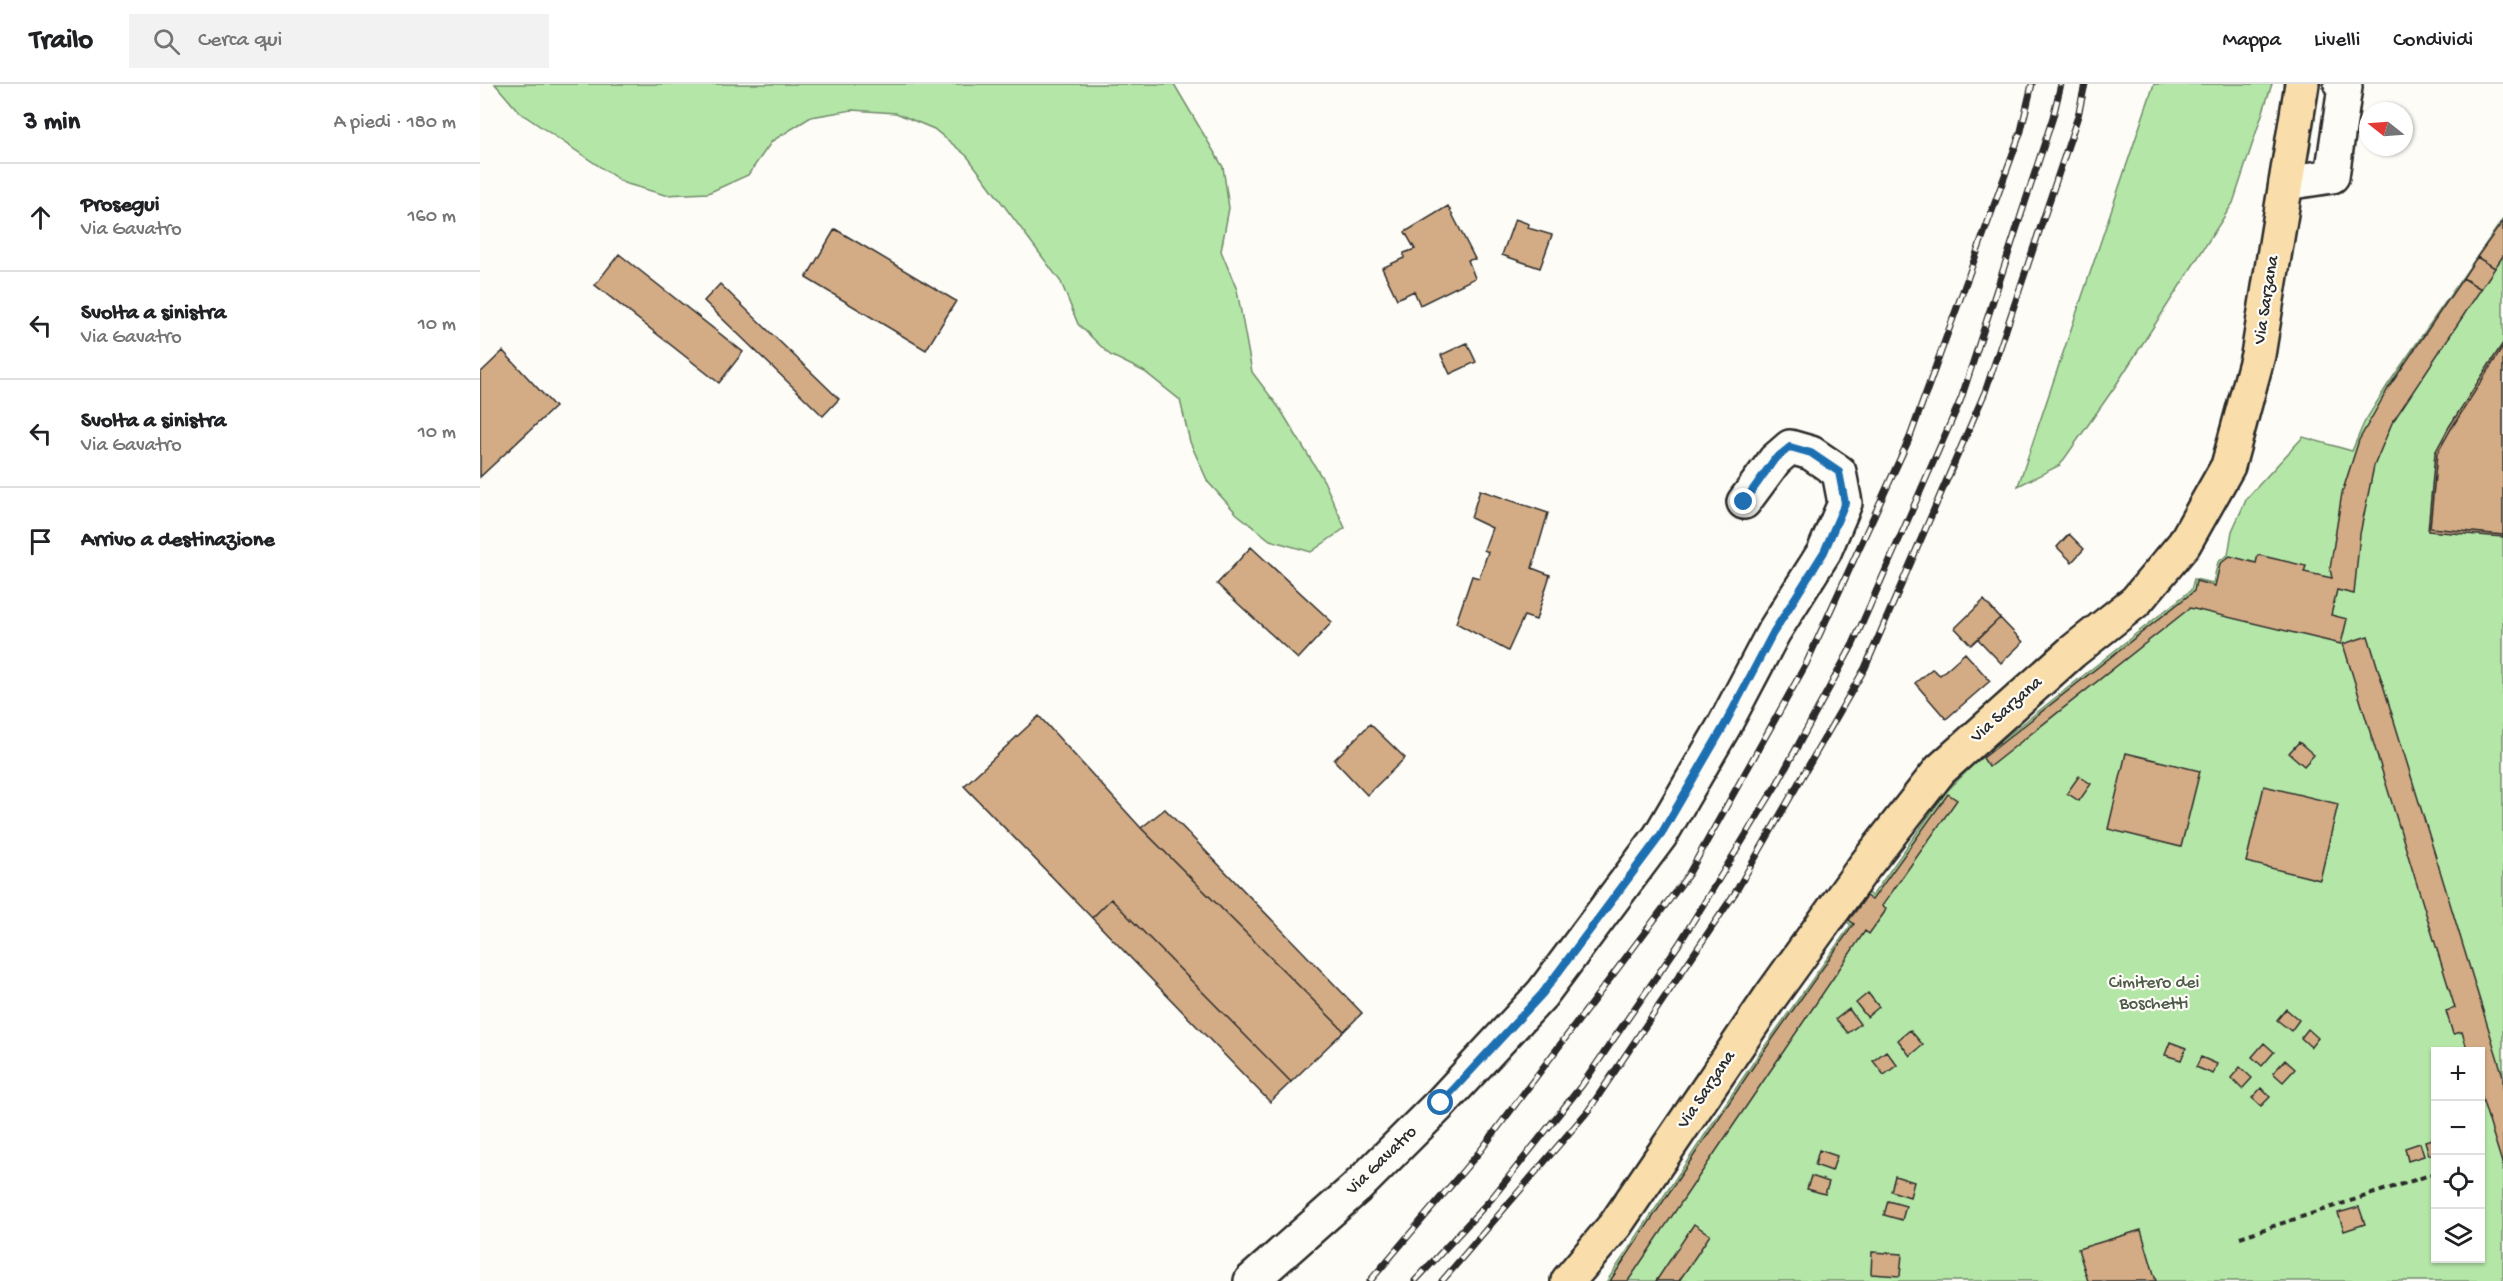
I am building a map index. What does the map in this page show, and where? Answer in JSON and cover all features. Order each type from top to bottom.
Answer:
[{"type":"main road","name":"Via Sarzana","points":[[1568,1281],[1616,1224],[1777,987],[1864,867],[1940,771],[2072,652],[2136,601],[2184,544],[2228,466],[2258,355],[2302,84]]},
{"type":"street","points":[[2286,183],[2332,176],[2345,87],[2341,84]]},
{"type":"street","name":"Via Gavatro","points":[[1251,1281],[1365,1179],[1441,1103],[1542,994],[1660,836],[1724,726],[1773,633],[1824,552],[1845,503],[1839,472],[1811,453],[1790,447],[1774,460],[1744,502]]},
{"type":"path","points":[[2240,1237],[2431,1175]]},
{"type":"green space","points":[[495,84],[1174,84],[1223,167],[1229,208],[1221,251],[1237,290],[1252,372],[1280,409],[1324,481],[1345,528],[1311,552],[1270,540],[1237,514],[1208,482],[1190,442],[1180,400],[1145,372],[1110,355],[1078,324],[1061,282],[967,156],[934,129],[896,113],[852,110],[811,117],[772,141],[748,175],[708,193],[665,195],[624,183],[519,112]]},
{"type":"green space","points":[[2154,84],[2272,84],[2233,203],[2114,388],[2060,465],[2018,486]]},
{"type":"green space","name":"Cimitero dei Boschetti","points":[[2503,219],[2503,1281],[1607,1281],[1755,1060],[1851,925],[1846,921],[1866,892],[1872,896],[1946,792],[1982,756],[2191,590],[2194,579],[2213,583],[2218,562],[2228,555],[2232,531],[2247,498],[2303,437],[2352,451],[2364,423],[2387,386]]},
{"type":"building","points":[[1448,206],[1475,259],[1468,260],[1475,278],[1420,305],[1414,291],[1397,299],[1382,268],[1404,258],[1404,253],[1415,249],[1405,232]]},
{"type":"building","points":[[1515,219],[1529,224],[1528,228],[1552,235],[1540,268],[1502,255]]},
{"type":"building","points":[[2503,221],[2503,256],[2495,268],[2477,257]]},
{"type":"building","points":[[835,229],[956,301],[926,350],[806,278]]},
{"type":"building","points":[[619,254],[743,352],[719,383],[595,285]]},
{"type":"building","points":[[2477,257],[2495,268],[2481,289],[2463,278]]},
{"type":"building","points":[[2463,278],[2481,289],[2392,423],[2374,466],[2360,534],[2354,594],[2337,590],[2331,615],[2347,619],[2341,644],[2190,608],[1989,767],[1983,758],[2194,591],[2196,581],[2215,586],[2220,564],[2230,556],[2256,563],[2258,555],[2306,566],[2304,572],[2332,578],[2330,569],[2342,493],[2359,440],[2389,387]]},
{"type":"building","points":[[720,284],[839,399],[823,416],[704,301]]},
{"type":"building","points":[[1467,343],[1476,362],[1450,374],[1441,355]]},
{"type":"building","points":[[2503,343],[2503,347],[2437,454],[2430,528],[2503,535],[2503,537],[2428,531],[2435,453]]},
{"type":"building","points":[[2503,343],[2503,537],[2428,531],[2435,453]]},
{"type":"building","points":[[503,351],[555,407],[480,477],[480,373]]},
{"type":"building","points":[[1480,490],[1548,513],[1532,568],[1550,575],[1536,620],[1524,616],[1508,651],[1456,623],[1472,576],[1479,578],[1488,552],[1484,550],[1492,528],[1471,518]]},
{"type":"building","points":[[2069,534],[2084,549],[2072,562],[2057,547]]},
{"type":"building","points":[[1251,547],[1332,622],[1298,659],[1217,584]]},
{"type":"building","points":[[1984,600],[2000,618],[1971,645],[1955,628]]},
{"type":"building","points":[[2000,618],[2023,642],[2001,663],[1978,639]]},
{"type":"building","points":[[2368,636],[2503,1076],[2503,1166],[2485,1108],[2485,1047],[2466,1047],[2462,1032],[2453,1034],[2446,1011],[2455,1008],[2343,644]]},
{"type":"building","points":[[1965,653],[1990,681],[1946,719],[1915,683],[1932,669],[1940,675]]},
{"type":"building","points":[[1039,716],[1141,828],[1344,1031],[1291,1082],[1111,899],[1092,918],[964,786]]},
{"type":"building","points":[[1370,724],[1405,758],[1367,795],[1334,760]]},
{"type":"building","points":[[2299,742],[2314,755],[2304,766],[2289,753]]},
{"type":"building","points":[[2126,753],[2200,771],[2181,847],[2108,829]]},
{"type":"building","points":[[2079,776],[2091,784],[2079,801],[2067,793]]},
{"type":"building","points":[[2264,786],[2338,804],[2320,880],[2246,862]]},
{"type":"building","points":[[1948,794],[1957,800],[1882,906],[1886,909],[1884,913],[1869,934],[1865,931],[1628,1281],[1610,1281],[1757,1061],[1854,924],[1849,920],[1866,896],[1872,900]]},
{"type":"building","points":[[1165,809],[1362,1013],[1344,1031],[1141,828]]},
{"type":"building","points":[[1111,899],[1291,1082],[1270,1102],[1092,918]]},
{"type":"building","points":[[1868,993],[1879,1007],[1867,1017],[1856,1003]]},
{"type":"building","points":[[1849,1009],[1860,1024],[1848,1033],[1836,1019]]},
{"type":"building","points":[[2286,1009],[2299,1020],[2291,1031],[2277,1020]]},
{"type":"building","points":[[2308,1029],[2318,1038],[2311,1047],[2301,1038]]},
{"type":"building","points":[[1910,1030],[1923,1045],[1910,1056],[1898,1040]]},
{"type":"building","points":[[2170,1042],[2186,1048],[2181,1060],[2165,1055]]},
{"type":"building","points":[[2264,1043],[2274,1052],[2262,1066],[2252,1057]]},
{"type":"building","points":[[1886,1051],[1897,1065],[1884,1075],[1873,1061]]},
{"type":"building","points":[[2201,1057],[2217,1064],[2213,1074],[2196,1067]]},
{"type":"building","points":[[2285,1060],[2295,1069],[2283,1082],[2273,1073]]},
{"type":"building","points":[[2240,1067],[2252,1078],[2242,1089],[2231,1078]]},
{"type":"building","points":[[2261,1088],[2270,1097],[2261,1106],[2252,1098]]},
{"type":"building","points":[[2431,1139],[2431,1154],[2429,1155],[2425,1141]]},
{"type":"building","points":[[2420,1143],[2424,1156],[2408,1161],[2405,1148]]},
{"type":"building","points":[[1819,1150],[1837,1156],[1832,1171],[1815,1165]]},
{"type":"building","points":[[1811,1176],[1829,1182],[1825,1194],[1807,1189]]},
{"type":"building","points":[[1895,1176],[1914,1182],[1910,1197],[1891,1191]]},
{"type":"building","points":[[1888,1201],[1906,1206],[1902,1220],[1884,1215]]},
{"type":"building","points":[[2359,1207],[2365,1224],[2344,1231],[2338,1213]]},
{"type":"building","points":[[1694,1224],[1710,1235],[1679,1281],[1656,1281]]},
{"type":"building","points":[[2141,1230],[2156,1281],[2088,1281],[2078,1249]]},
{"type":"building","points":[[1872,1252],[1902,1254],[1900,1276],[1871,1274]]},
{"type":"railway","points":[[1370,1281],[1481,1150],[1688,875],[1806,664],[1910,437],[2021,131],[2032,84]]},
{"type":"railway","points":[[1415,1281],[1492,1198],[1582,1085],[1679,944],[1777,784],[1853,644],[1961,399],[2053,117],[2061,84]]},
{"type":"railway","points":[[1442,1281],[1588,1111],[1735,893],[1865,668],[1985,392],[2078,116],[2085,84]]},
{"type":"route","points":[[1441,1103],[1542,994],[1660,836],[1724,726],[1773,633],[1824,552],[1845,503],[1839,472],[1811,453],[1790,447],[1774,460],[1744,502]]}]
